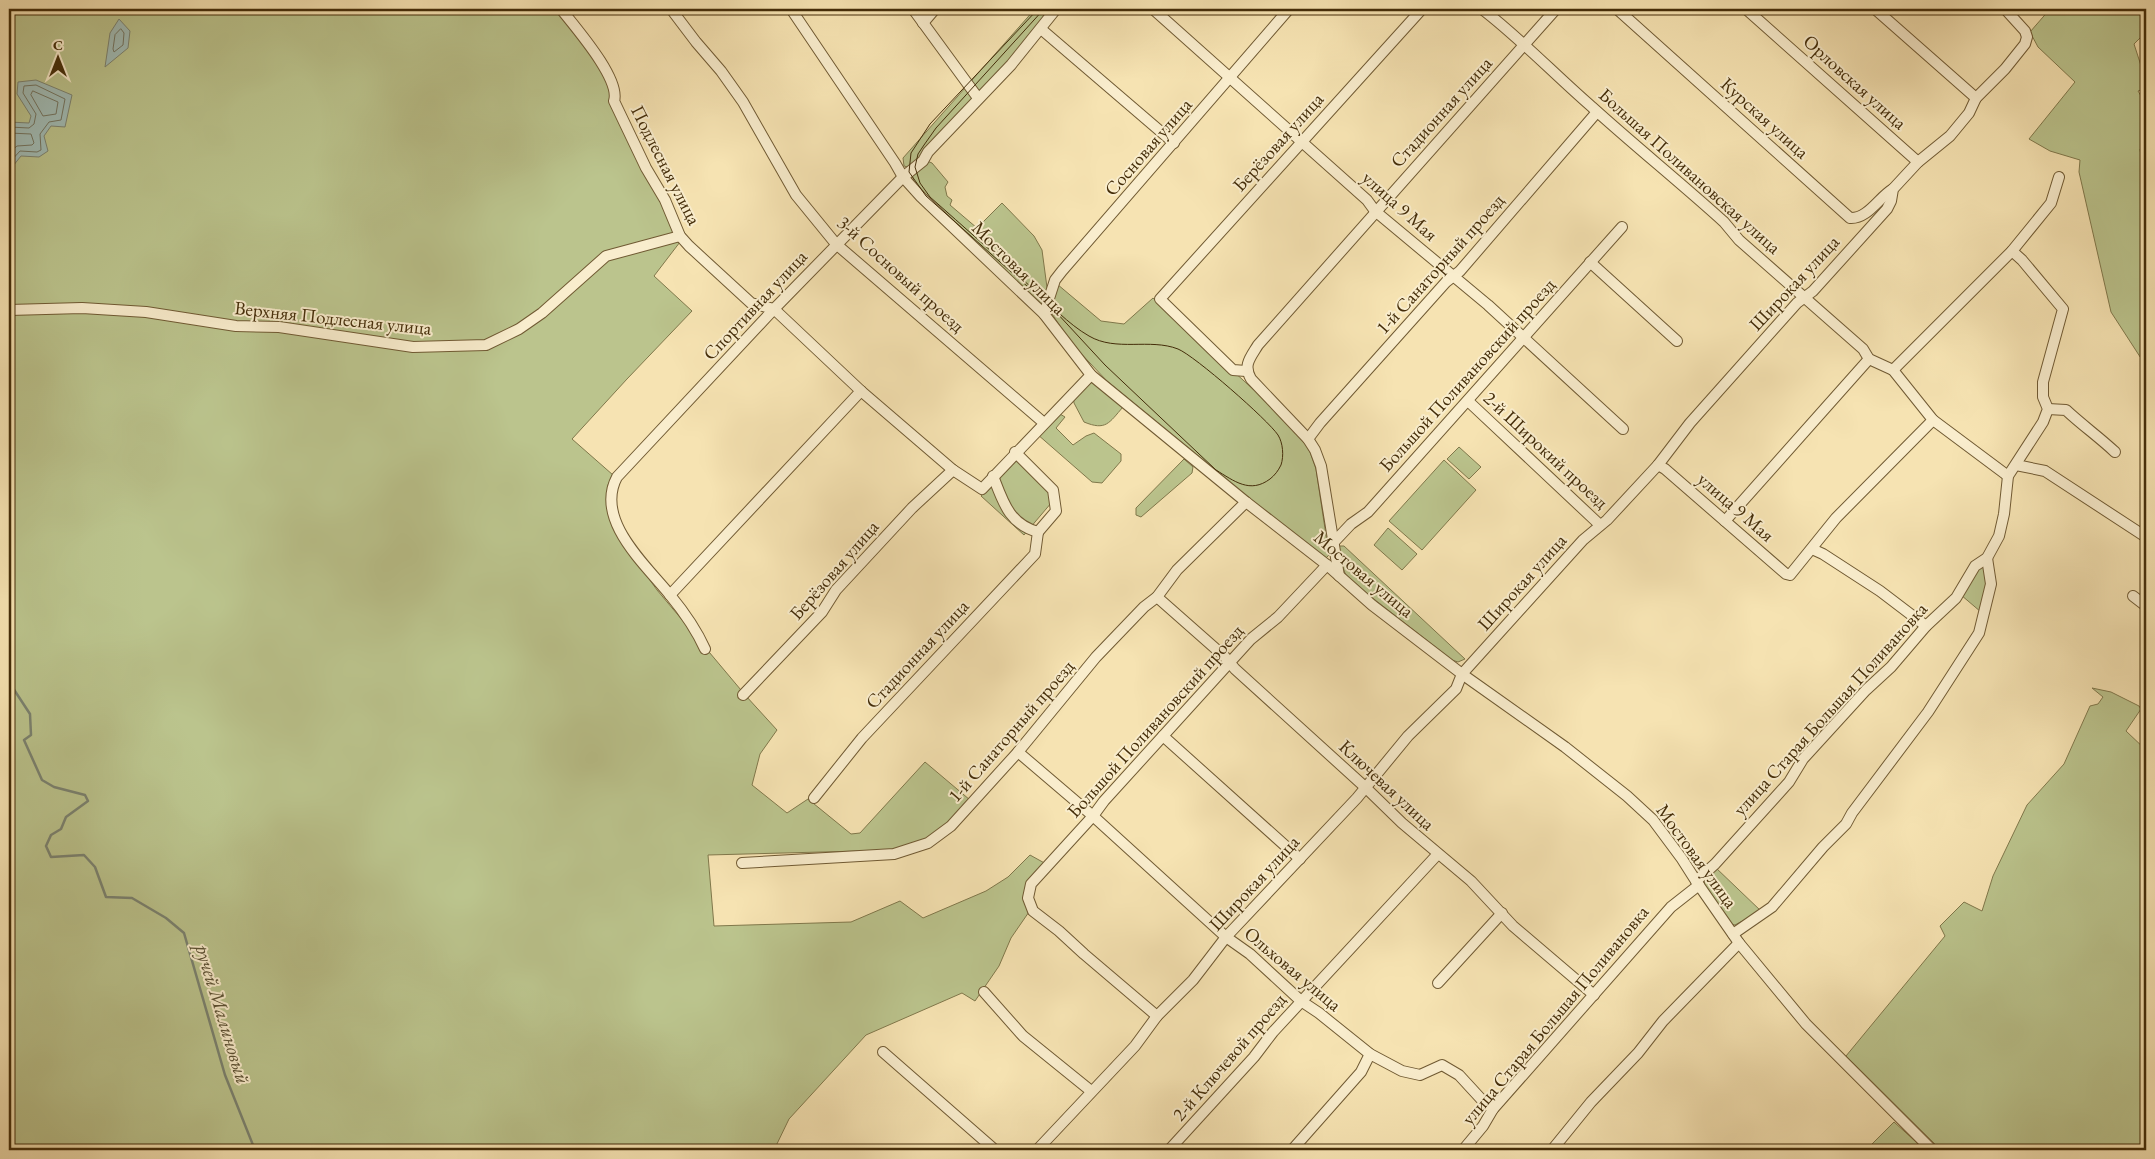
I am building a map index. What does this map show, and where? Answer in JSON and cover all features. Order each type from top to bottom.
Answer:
[{"type":"street","name":"Подлесная улица","points":[[561,9],[600,60],[616,92],[614,101],[625,126],[665,200],[680,236],[751,304],[774,309],[861,391],[954,470],[982,489],[993,476]]},
{"type":"street","name":"3-й Сосновый проезд","points":[[671,9],[721,71],[743,102],[796,195],[836,244],[1044,423]]},
{"type":"street","name":"Мостовая улица","points":[[791,9],[903,177],[921,197],[1044,314],[1091,375],[1246,502],[1327,565],[1372,605],[1627,796],[1653,820],[1736,938],[1806,1024],[1932,1150]]},
{"type":"street","points":[[913,9],[978,98]]},
{"type":"street","points":[[923,23],[935,9]]},
{"type":"street","name":"Спортивная улица","points":[[705,649],[698,632],[670,595],[627,545],[615,520],[611,497],[612,487],[617,478],[836,244],[903,177],[923,161],[928,152],[1011,65],[1042,29],[1056,9]]},
{"type":"street","name":"улица 9 Мая","points":[[1153,9],[1367,200],[1375,212],[1488,305],[1623,429]]},
{"type":"street","name":"Сосновая улица","points":[[1044,314],[1055,280],[1062,271],[1289,9]]},
{"type":"street","name":"Берёзовая улица","points":[[1248,375],[1233,370],[1160,299],[1422,9]]},
{"type":"street","name":"Большая Поливановская улица","points":[[1482,9],[1511,31],[1524,47],[1672,175],[1724,222],[1739,240],[1863,349],[1870,359],[1893,370],[1933,420],[2008,476]]},
{"type":"street","name":"Стадионная улица","points":[[1248,375],[1247,362],[1258,345],[1556,9]]},
{"type":"street","name":"Курская улица","points":[[1617,9],[1850,218],[1859,217],[1865,213],[1883,195],[1893,189]]},
{"type":"street","name":"Орловская улица","points":[[1746,9],[1918,162]]},
{"type":"street","points":[[1875,9],[1976,98]]},
{"type":"street","name":"Широкая улица","points":[[1037,1150],[1135,1046],[1157,1016],[1193,980],[1226,937],[1357,798],[1408,736],[1456,689],[1462,674],[1583,540],[1658,465],[1690,424],[1796,303],[1806,297],[1887,209],[1891,201],[1893,189],[1918,162],[1950,136],[1969,112],[1976,98],[2005,70],[2025,44],[2027,37],[2022,25],[2006,9]]},
{"type":"street","points":[[1042,29],[1174,143]]},
{"type":"street","name":"1-й Санаторный проезд","points":[[1308,439],[1326,415],[1453,277],[1597,112]]},
{"type":"street","points":[[1893,370],[2012,251],[2051,203],[2060,177]]},
{"type":"street","name":"Большой Поливановский проезд","points":[[1334,542],[1351,524],[1368,512],[1622,227]]},
{"type":"street","name":"Верхняя Подлесная улица","points":[[9,310],[82,308],[146,312],[236,326],[279,327],[413,347],[486,346],[519,329],[542,313],[606,256],[680,236]]},
{"type":"street","points":[[2008,476],[2043,422],[2048,409],[2044,397],[2043,382],[2064,309],[2012,251]]},
{"type":"street","points":[[1590,262],[1677,341]]},
{"type":"street","points":[[1725,522],[1870,359]]},
{"type":"street","points":[[1015,452],[1054,490],[1056,511],[1038,532],[1025,528],[1010,514],[993,476],[1015,452],[1091,375]]},
{"type":"street","points":[[1248,375],[1308,439],[1315,450],[1321,466],[1339,576]]},
{"type":"street","points":[[670,595],[861,391]]},
{"type":"street","name":"2-й Широкий проезд","points":[[1468,401],[1600,525]]},
{"type":"street","points":[[2048,409],[2066,410],[2100,437],[2115,452]]},
{"type":"street","points":[[1926,626],[1880,591],[1823,554],[1812,549],[1836,518],[1933,420]]},
{"type":"street","name":"улица 9 Мая","points":[[1658,465],[1786,574],[1790,575],[1812,549]]},
{"type":"street","points":[[2016,465],[2045,472],[2146,537]]},
{"type":"street","name":"Берёзовая улица","points":[[743,695],[822,612],[836,590],[912,508],[954,470]]},
{"type":"street","name":"улица Старая Большая Поливановка","points":[[1463,1150],[1483,1126],[1493,1109],[1670,907],[1715,864],[1789,782],[1803,759],[1866,690],[1892,667],[1926,626],[1956,598],[1975,566],[1987,558],[1999,536],[2004,514],[2008,476]]},
{"type":"street","name":"1-й Санаторный проезд","points":[[742,863],[894,854],[928,842],[951,826],[1018,752],[1096,658],[1144,607],[1157,597],[1177,570],[1246,502]]},
{"type":"street","name":"Стадионная улица","points":[[814,798],[862,738],[1035,554],[1038,532]]},
{"type":"street","points":[[1552,1150],[1591,1102],[1638,1053],[1663,1020],[1736,938],[1772,907],[1823,847],[1846,824],[1852,813],[1928,712],[1979,633],[1991,584],[1987,558]]},
{"type":"street","name":"Большой Поливановский проезд","points":[[1157,1016],[1084,954],[1059,930],[1033,911],[1028,898],[1032,884],[1093,816],[1104,800],[1251,639],[1278,617],[1327,565]]},
{"type":"street","points":[[2133,596],[2146,606]]},
{"type":"street","name":"Ключевая улица","points":[[1157,597],[1230,662],[1290,720],[1437,855],[1471,881],[1529,940],[1594,995]]},
{"type":"street","points":[[1164,736],[1300,859]]},
{"type":"street","name":"Ольховая улица","points":[[1018,752],[1093,816],[1226,937],[1250,954],[1301,1001],[1370,1054],[1402,1071],[1420,1075],[1442,1065],[1459,1075],[1493,1109]]},
{"type":"street","name":"2-й Ключевой проезд","points":[[1169,1150],[1254,1057],[1273,1032],[1301,1001],[1437,855]]},
{"type":"street","points":[[1438,983],[1502,913]]},
{"type":"street","points":[[984,992],[1023,1036],[1091,1091]]},
{"type":"street","points":[[883,1052],[995,1150]]},
{"type":"street","points":[[1292,1150],[1361,1072],[1370,1054]]},
{"type":"green space","points":[[9,9],[559,9],[603,68],[680,242],[654,276],[692,311],[572,439],[613,475],[608,485],[607,496],[622,541],[657,590],[777,730],[760,754],[752,785],[787,813],[808,799],[851,834],[860,833],[925,762],[970,800],[948,823],[927,840],[897,850],[708,855],[714,926],[851,922],[900,901],[923,918],[986,891],[1008,877],[1030,855],[1048,865],[1031,884],[1031,909],[1011,938],[999,966],[975,1001],[962,993],[866,1035],[789,1119],[774,1150],[11,1150],[9,1144]]},
{"type":"green space","points":[[1035,9],[1053,9],[1040,28],[911,168],[904,166],[903,158]]},
{"type":"green space","points":[[2050,9],[2146,9],[2146,32],[2134,44],[2146,81],[2146,88],[2138,91],[2147,111],[2144,123],[2146,129],[2146,149],[2140,149],[2146,191],[2146,366],[2111,312],[2079,172],[2080,160],[2050,151],[2029,139],[2075,82],[2038,47],[2030,32]]},
{"type":"green space","points":[[927,161],[932,163],[948,182],[945,187],[947,196],[952,200],[950,205],[977,228],[1002,203],[1034,236],[1042,250],[1048,295],[1043,305],[923,195],[915,185],[912,175]]},
{"type":"green space","points":[[1057,284],[1101,321],[1124,324],[1153,298],[1266,401],[1302,438],[1310,452],[1316,469],[1329,555],[1326,558],[1321,557],[1107,381],[1072,344],[1052,314],[1051,309]]},
{"type":"green space","points":[[1090,382],[1097,384],[1123,407],[1106,424],[1097,426],[1084,422],[1074,403],[1073,395]]},
{"type":"green space","points":[[1060,414],[1065,417],[1056,428],[1073,445],[1094,433],[1121,454],[1121,461],[1102,483],[1092,482],[1037,434]]},
{"type":"green space","points":[[1459,447],[1481,467],[1469,479],[1447,459]]},
{"type":"green space","points":[[1014,458],[1052,492],[1052,502],[1024,535],[981,496]]},
{"type":"green space","points":[[1184,459],[1193,467],[1192,473],[1141,517],[1136,515],[1136,508]]},
{"type":"green space","points":[[1444,460],[1476,490],[1422,550],[1389,521]]},
{"type":"green space","points":[[1388,528],[1417,554],[1402,570],[1374,545]]},
{"type":"green space","points":[[1339,546],[1344,546],[1465,659],[1458,662],[1452,660],[1347,578],[1341,563]]},
{"type":"green space","points":[[1986,565],[1989,583],[1981,612],[1961,595],[1977,568]]},
{"type":"green space","points":[[2092,688],[2111,692],[2139,706],[2141,709],[2126,731],[2146,750],[2146,1150],[1941,1150],[1846,1056],[1945,936],[1940,926],[1964,902],[1982,911],[1993,876],[2027,805],[2064,764],[2090,706],[2098,704],[2103,697]]},
{"type":"green space","points":[[1715,867],[1761,911],[1735,925],[1731,924],[1704,884],[1707,874]]},
{"type":"green space","points":[[1894,1122],[1925,1150],[1866,1150]]},
{"type":"water","points":[[119,19],[130,31],[128,48],[105,67],[110,33]]},
{"type":"water","points":[[36,80],[72,95],[65,127],[51,126],[44,136],[48,151],[39,157],[21,156],[9,171],[9,122],[29,123],[31,116],[17,94],[18,82]]},
{"type":"waterway","name":"ручей Малиновый","points":[[9,682],[30,714],[31,735],[24,740],[42,780],[54,787],[85,795],[88,801],[66,817],[61,829],[51,835],[46,846],[51,857],[84,855],[95,867],[106,897],[132,898],[166,918],[184,933],[225,1075],[255,1150]]},
{"type":"tram line","points":[[1038,9],[930,124],[911,153],[909,172],[926,196],[1055,311],[1105,365],[1216,470],[1236,482],[1249,486],[1263,483],[1270,479],[1281,465],[1283,454],[1281,442],[1272,427],[1231,389],[1178,349],[1167,346],[1099,341],[1081,331],[1059,314],[930,197],[920,183],[915,167],[918,154],[936,128],[1044,9]]}]
